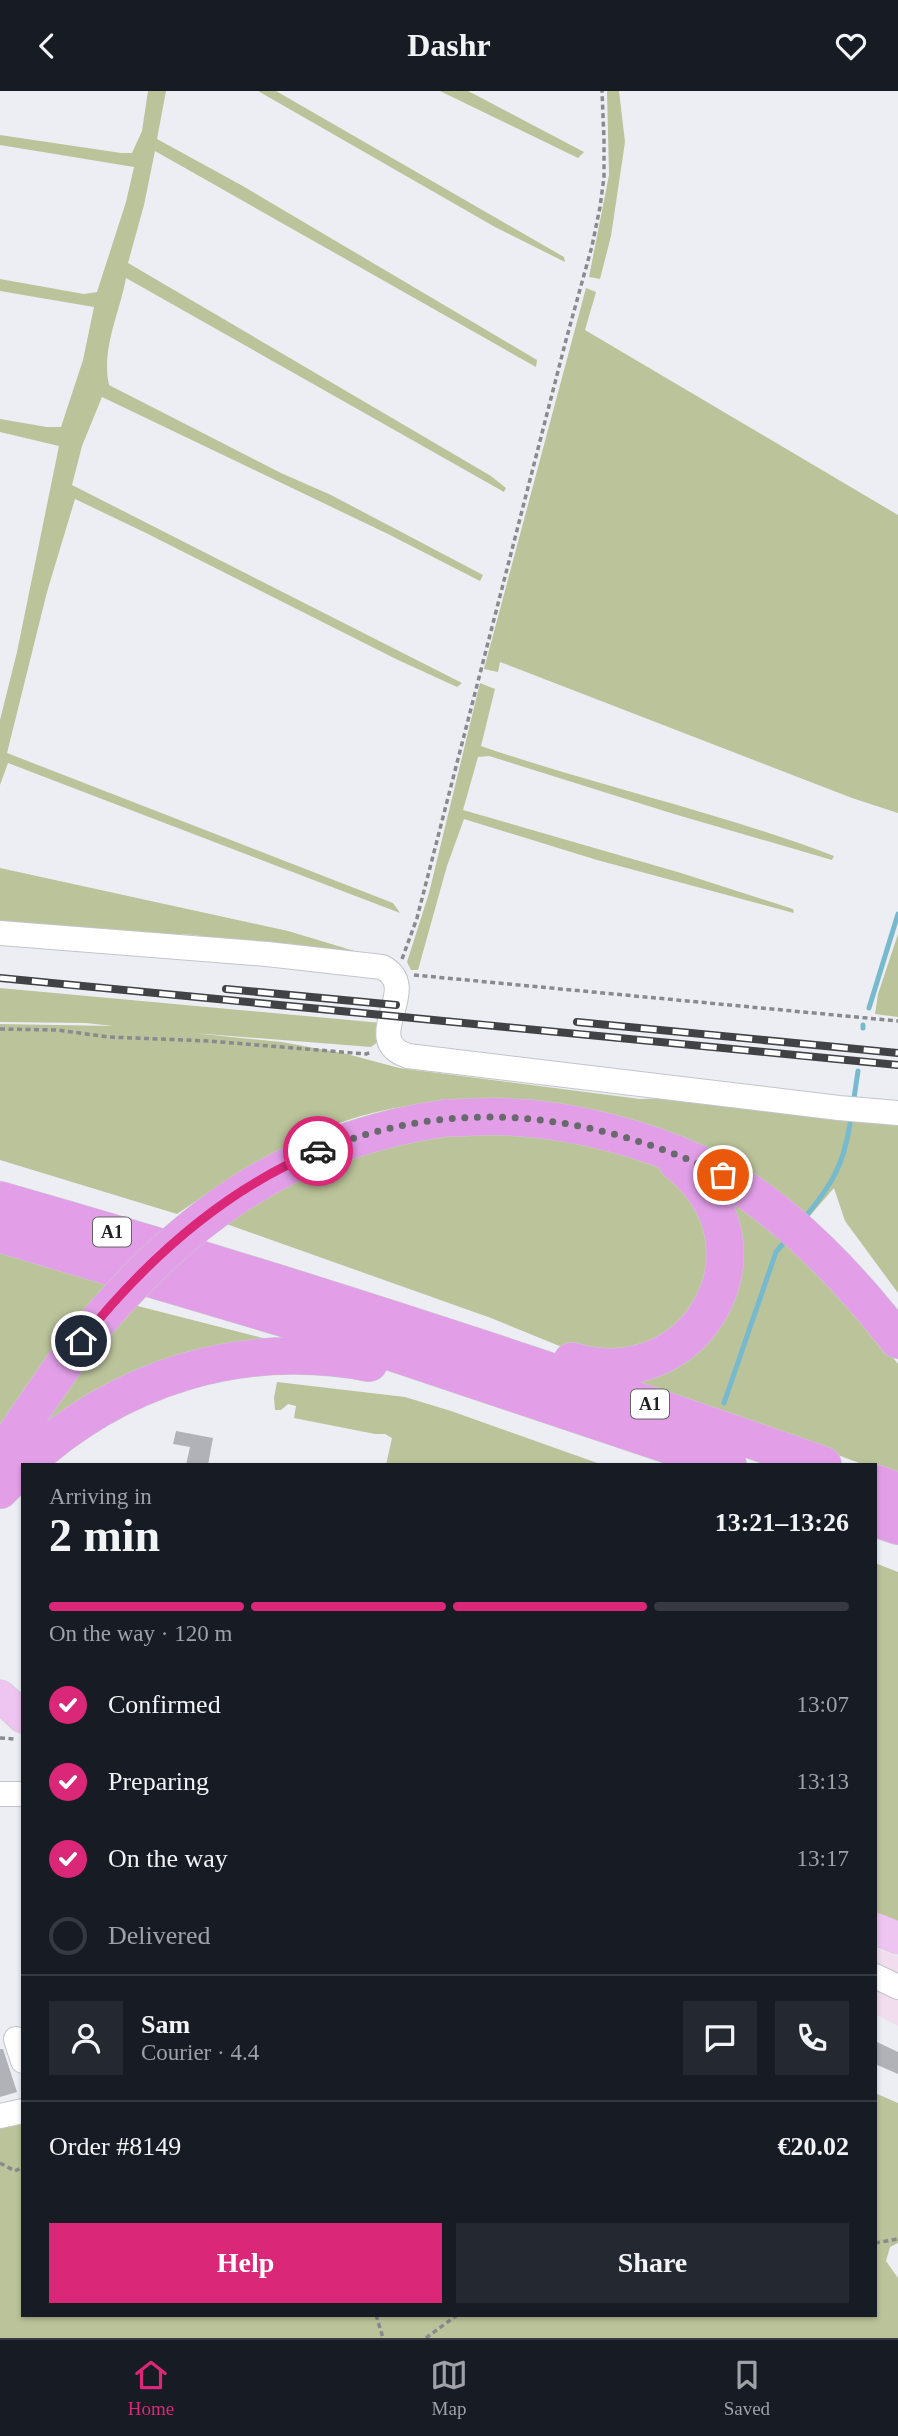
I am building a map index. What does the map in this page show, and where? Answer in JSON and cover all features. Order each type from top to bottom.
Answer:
[{"type":"highway","points":[[0,1457],[71,1354],[116,1300],[195,1224],[244,1189],[301,1158],[338,1143],[396,1126],[446,1118],[507,1116],[558,1121],[600,1129],[643,1141],[723,1175],[790,1223],[868,1301],[898,1340]]},
{"type":"highway","points":[[476,1346],[518,1344],[584,1364],[619,1367],[654,1359],[685,1341],[700,1325],[719,1293],[724,1274],[721,1220],[710,1197],[693,1175],[643,1141]]},
{"type":"highway","name":"A1","points":[[0,1200],[249,1273],[476,1346],[817,1463]]},
{"type":"highway","name":"A1","points":[[0,1234],[234,1302],[722,1463]]},
{"type":"highway","points":[[26,1463],[73,1425],[129,1392],[177,1374],[239,1359],[282,1355],[326,1356],[368,1363],[451,1386],[486,1383]]},
{"type":"highway","points":[[0,1490],[21,1467]]},
{"type":"highway","points":[[877,1484],[898,1491]]},
{"type":"highway","points":[[877,1519],[898,1526]]},
{"type":"main road","points":[[0,1696],[21,1716]]},
{"type":"main road","points":[[0,1716],[21,1718]]},
{"type":"main road","points":[[877,1930],[898,1938]]},
{"type":"street","points":[[0,933],[368,964],[382,967],[395,976],[397,992],[388,1029],[391,1048],[408,1056],[898,1113]]},
{"type":"street","points":[[0,1794],[21,1794]]},
{"type":"street","points":[[877,1977],[898,1987]]},
{"type":"street","points":[[0,2116],[21,2111]]},
{"type":"path","points":[[602,91],[604,177],[592,246],[417,918],[395,976],[412,974],[898,1021]]},
{"type":"path","points":[[0,1029],[57,1030],[109,1037],[209,1041],[366,1054],[391,1048]]},
{"type":"path","points":[[0,2163],[15,2171],[21,2168]]},
{"type":"path","points":[[877,2243],[898,2239]]},
{"type":"path","points":[[377,2317],[383,2338]]},
{"type":"path","points":[[426,2338],[454,2317]]},
{"type":"shaded area","points":[[877,1949],[898,1956],[898,2026],[877,2015]]},
{"type":"green space","points":[[148,91],[166,91],[157,139],[241,185],[537,360],[536,367],[155,151],[128,263],[491,476],[506,488],[504,492],[126,278],[109,344],[109,385],[281,473],[331,495],[483,575],[480,581],[102,397],[82,446],[72,485],[462,683],[457,687],[396,659],[75,499],[47,592],[7,753],[393,903],[400,913],[8,763],[0,785],[0,720],[17,652],[59,446],[0,432],[0,419],[61,427],[83,360],[94,307],[0,291],[0,279],[84,294],[97,292],[126,202],[134,167],[0,145],[0,135],[132,153],[142,131]]},
{"type":"green space","points":[[258,91],[276,91],[564,257],[565,262],[495,227]]},
{"type":"green space","points":[[440,91],[468,91],[584,152],[578,158]]},
{"type":"green space","points":[[607,91],[619,91],[625,142],[611,236],[600,279],[589,277],[609,175]]},
{"type":"green space","points":[[586,288],[596,292],[585,330],[898,515],[898,813],[852,798],[500,662],[498,672],[484,669]]},
{"type":"green space","points":[[480,683],[495,689],[481,746],[746,826],[834,856],[832,860],[489,756],[478,757],[463,810],[681,873],[793,909],[794,913],[597,860],[464,819],[447,866],[418,970],[411,970],[407,962],[429,893]]},
{"type":"green space","points":[[0,868],[288,931],[378,958],[394,959],[392,966],[195,935],[0,925]]},
{"type":"green space","points":[[898,934],[898,1017],[875,1014],[878,994]]},
{"type":"green space","points":[[0,988],[382,1023],[379,1041],[371,1047],[192,1033],[282,1042],[347,1054],[399,1068],[640,1099],[680,1098],[898,1126],[898,1293],[845,1221],[834,1188],[807,1219],[781,1200],[446,1101],[372,1113],[313,1134],[242,1172],[177,1214],[0,1160],[0,1024],[113,1026],[0,1022]]},
{"type":"green space","points":[[550,1131],[644,1157],[684,1183],[716,1239],[700,1306],[648,1349],[584,1356],[491,1318],[218,1221],[257,1198],[374,1148],[444,1135]]},
{"type":"green space","points":[[716,1190],[764,1218],[857,1312],[898,1364],[898,1477],[877,1469],[877,1463],[860,1463],[638,1382],[636,1379],[716,1316]]},
{"type":"green space","points":[[0,1253],[110,1285],[0,1437]]},
{"type":"green space","points":[[126,1303],[278,1342],[43,1430],[39,1412]]},
{"type":"green space","points":[[277,1382],[405,1397],[597,1463],[386,1463],[392,1438],[385,1434],[294,1418],[296,1406],[288,1404],[281,1410],[275,1410]]},
{"type":"green space","points":[[877,1564],[898,1572],[898,1923],[877,1914]]},
{"type":"green space","points":[[877,2094],[898,2103],[898,2243],[890,2247],[886,2261],[898,2278],[898,2338],[0,2338],[0,2122],[21,2117],[21,2317],[877,2317]]},
{"type":"building","points":[[176,1431],[213,1438],[208,1463],[186,1463],[190,1447],[173,1444]]},
{"type":"building","points":[[877,2042],[898,2052],[898,2074],[877,2065]]},
{"type":"building","points":[[0,2049],[3,2049],[17,2092],[0,2097]]},
{"type":"waterway","points":[[869,1008],[898,914]]},
{"type":"waterway","points":[[854,1098],[858,1071]]},
{"type":"waterway","points":[[803,1220],[834,1175],[844,1153],[850,1124]]},
{"type":"waterway","points":[[724,1403],[776,1252],[788,1238]]},
{"type":"railway","points":[[0,978],[898,1065]]},
{"type":"railway","points":[[226,989],[396,1005]]},
{"type":"railway","points":[[577,1022],[898,1053]]},
{"type":"way so far","points":[[318,1151],[396,1126],[446,1118],[507,1116],[558,1121],[600,1129],[643,1141],[723,1175]]},
{"type":"route","points":[[81,1341],[133,1282],[195,1224],[244,1189],[318,1151]]}]
